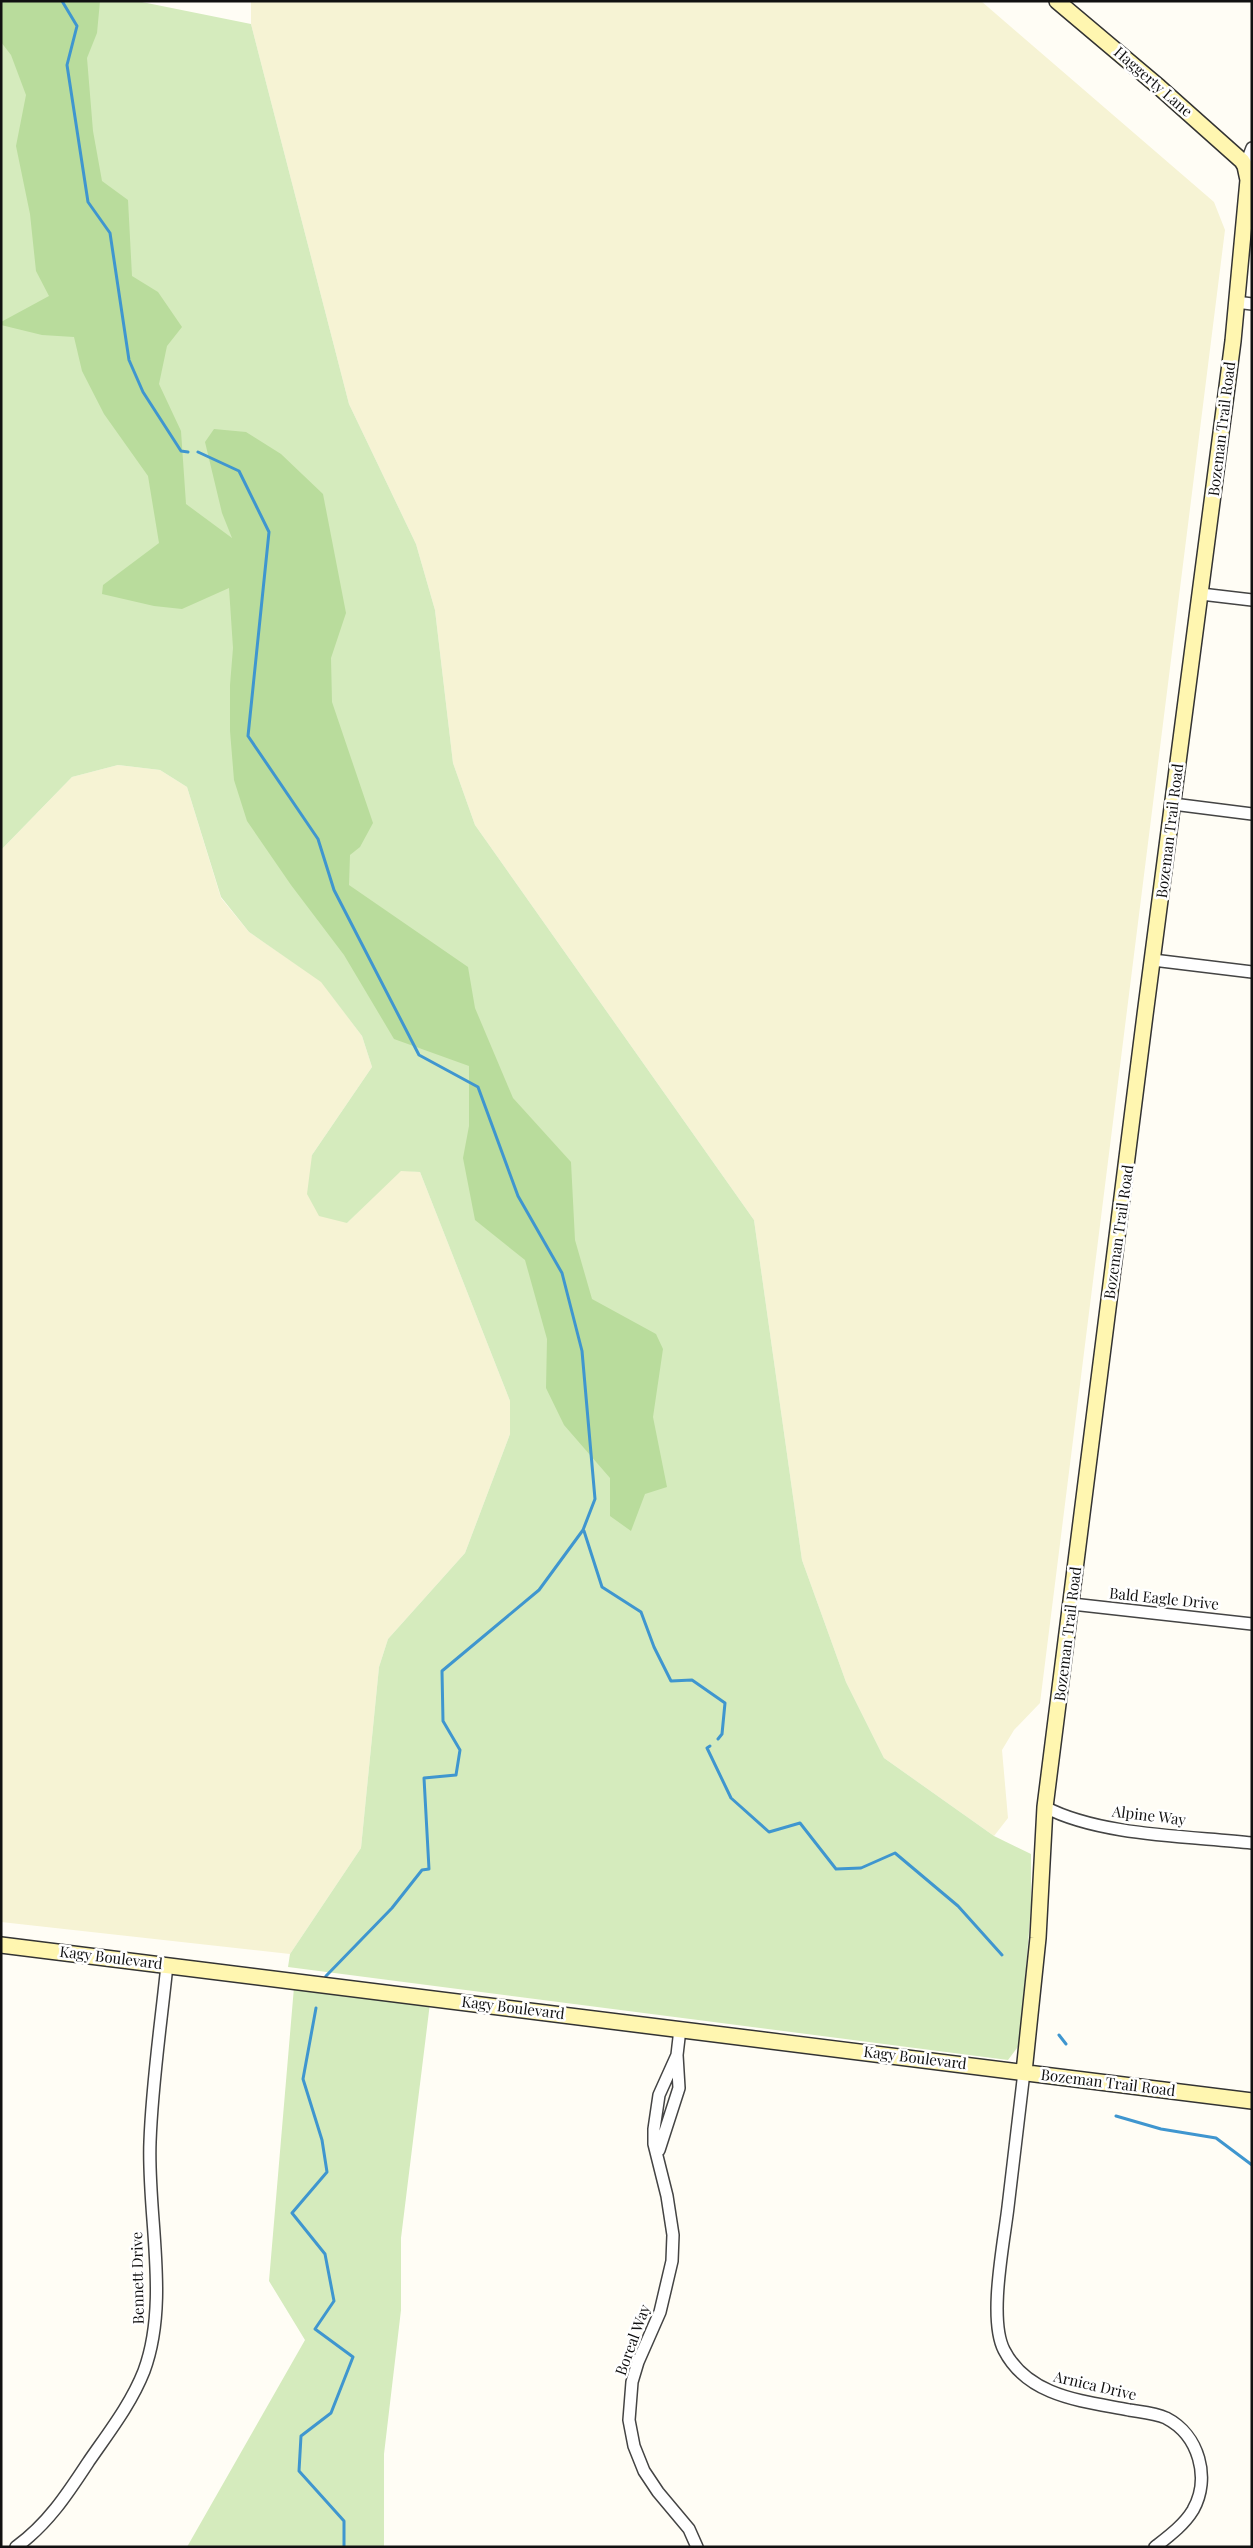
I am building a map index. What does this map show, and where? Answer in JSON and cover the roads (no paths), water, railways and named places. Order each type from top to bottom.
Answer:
[{"type":"street","name":"Haggerty Lane","points":[[1057,1],[1249,166]]},
{"type":"street","points":[[1249,166],[1252,148]]},
{"type":"street","name":"Bozeman Trail Road","points":[[1249,166],[1236,302],[1201,594],[1045,1807],[1038,1938],[1024,2072],[1252,2101]]},
{"type":"street","points":[[1236,302],[1252,304]]},
{"type":"street","points":[[1201,594],[1252,600]]},
{"type":"street","points":[[1173,804],[1252,814]]},
{"type":"street","points":[[1153,960],[1252,972]]},
{"type":"street","name":"Bald Eagle Drive","points":[[1072,1604],[1252,1624]]},
{"type":"street","name":"Alpine Way","points":[[1045,1807],[1076,1820],[1109,1827],[1252,1843]]},
{"type":"street","name":"Kagy Boulevard","points":[[1,1945],[1024,2072]]},
{"type":"street","name":"Bennett Drive","points":[[16,2547],[35,2532],[64,2498],[121,2414],[136,2387],[149,2355],[156,2299],[150,2187],[150,2134],[167,1965]]},
{"type":"street","name":"Boreal Way","points":[[658,2157],[660,2141],[679,2088],[677,2055],[680,2029]]},
{"type":"street","name":"Boreal Way","points":[[677,2055],[659,2095],[654,2115],[654,2144],[673,2235],[672,2261],[660,2312],[638,2362],[632,2382],[629,2420],[634,2446],[644,2471],[658,2492],[689,2529],[697,2547]]},
{"type":"street","name":"Arnica Drive","points":[[1024,2072],[998,2299],[1001,2338],[1010,2358],[1028,2378],[1042,2388],[1054,2394],[1084,2402],[1158,2415],[1173,2423],[1191,2442],[1201,2467],[1202,2480],[1197,2501],[1183,2523],[1155,2547]]},
{"type":"waterway","points":[[62,1],[77,26],[67,65],[88,202],[110,233],[129,360],[143,392],[181,451],[188,452]]},
{"type":"waterway","points":[[198,452],[239,471],[269,532],[248,736],[318,839],[334,890],[419,1055],[478,1087],[518,1196],[562,1273],[582,1351],[595,1499],[583,1530],[539,1590],[442,1671],[443,1721],[460,1750],[456,1775],[424,1778],[429,1869],[422,1870],[392,1908],[325,1979]]},
{"type":"waterway","points":[[584,1531],[602,1587],[641,1612],[654,1647],[671,1681],[692,1680],[725,1703],[722,1734],[718,1739]]},
{"type":"waterway","points":[[710,1746],[707,1748],[731,1798],[769,1832],[800,1823],[836,1869],[861,1868],[895,1853],[958,1906],[1002,1955]]},
{"type":"waterway","points":[[316,2008],[303,2079],[322,2140],[327,2172],[292,2213],[325,2254],[334,2301],[315,2329],[353,2357],[331,2413],[301,2436],[299,2471],[344,2521],[344,2547]]},
{"type":"waterway","points":[[1059,2035],[1066,2044]]},
{"type":"waterway","points":[[1116,2116],[1161,2129],[1216,2138],[1252,2165]]}]
